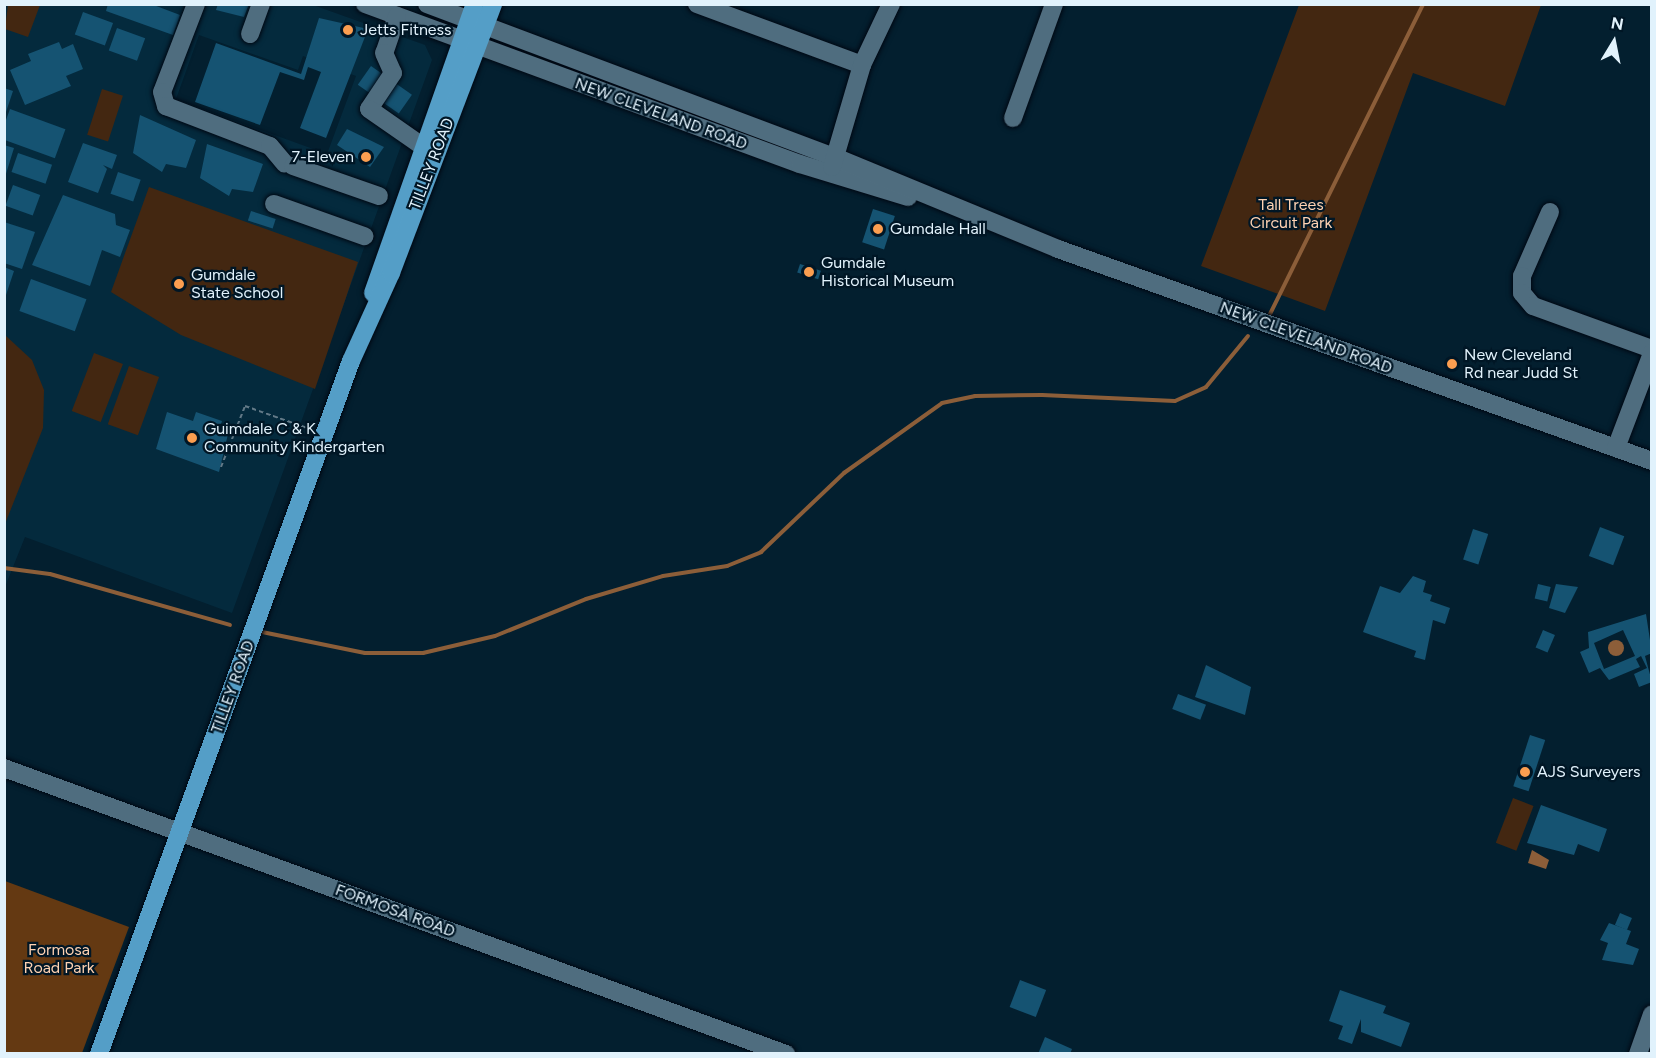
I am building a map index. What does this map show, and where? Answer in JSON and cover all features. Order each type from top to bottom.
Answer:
[{"type":"main road","name":"TILLEY ROAD","points":[[367,321],[391,273],[469,44],[476,17],[493,4]]},
{"type":"main road","name":"TILLEY ROAD","points":[[99,1053],[367,321],[422,146],[469,44]]},
{"type":"street","points":[[196,4],[162,92],[166,106],[270,146],[289,165],[379,196]]},
{"type":"street","points":[[250,34],[261,4]]},
{"type":"street","name":"NEW CLEVELAND ROAD","points":[[365,4],[469,44],[832,165],[1652,460]]},
{"type":"street","name":"NEW CLEVELAND ROAD","points":[[427,4],[476,17],[832,165]]},
{"type":"street","points":[[697,4],[862,65]]},
{"type":"street","points":[[832,165],[862,65],[891,4]]},
{"type":"street","points":[[1013,118],[1054,4]]},
{"type":"street","points":[[397,16],[384,54],[393,73],[369,109],[422,146]]},
{"type":"street","points":[[274,204],[364,236]]},
{"type":"street","points":[[1550,212],[1522,276],[1522,293],[1533,306],[1652,351],[1617,448]]},
{"type":"street","name":"FORMOSA ROAD","points":[[4,768],[786,1053]]},
{"type":"street","points":[[1638,1053],[1652,1014]]},
{"type":"path","points":[[221,467],[245,406],[310,429]]},
{"type":"shaded area","name":"Gumdale State School","points":[[5,5],[313,5],[425,45],[432,60],[232,613],[25,537],[5,587]],"holes":[[[199,35],[298,70],[303,56],[356,76],[327,154],[176,99]]]},
{"type":"shaded area","points":[[1616,640],[1622,642],[1624,648],[1622,654],[1616,656],[1610,654],[1608,648],[1610,642]]},
{"type":"shaded area","points":[[1532,850],[1549,860],[1546,869],[1528,863]]},
{"type":"green space","points":[[8,5],[40,5],[28,37],[5,29]]},
{"type":"green space","name":"Tall Trees Circuit Park","points":[[1299,5],[1541,5],[1505,106],[1413,73],[1325,311],[1201,266]]},
{"type":"green space","points":[[102,89],[123,96],[108,141],[87,135]]},
{"type":"green space","points":[[149,187],[358,262],[315,389],[181,335],[111,292]]},
{"type":"green space","points":[[5,335],[32,360],[44,390],[43,428],[5,524]]},
{"type":"green space","points":[[94,353],[123,364],[101,422],[72,411]]},
{"type":"green space","points":[[129,366],[159,377],[138,435],[108,424]]},
{"type":"green space","points":[[1513,798],[1534,806],[1516,851],[1496,843]]},
{"type":"green space","name":"Formosa Road Park","points":[[5,881],[129,927],[82,1053],[5,1053]]},
{"type":"building","points":[[108,4],[151,4],[180,15],[173,35],[106,11]]},
{"type":"building","points":[[218,4],[249,4],[244,17],[216,10]]},
{"type":"building","points":[[83,12],[113,23],[105,45],[75,35]]},
{"type":"building","points":[[319,18],[368,29],[326,138],[300,128],[321,72],[308,67],[304,80],[280,72],[260,125],[195,102],[216,43],[301,74]]},
{"type":"building","points":[[117,28],[145,38],[137,61],[109,51]]},
{"type":"building","points":[[59,42],[62,49],[73,44],[83,69],[66,76],[71,86],[25,105],[10,70],[31,61],[28,54]]},
{"type":"building","points":[[371,66],[412,95],[399,114],[358,85]]},
{"type":"building","points":[[4,88],[13,91],[5,115],[4,115]]},
{"type":"building","points":[[10,109],[65,129],[55,158],[4,140],[4,125]]},
{"type":"building","points":[[140,115],[196,140],[186,168],[166,164],[162,172],[133,153]]},
{"type":"building","name":"7-Eleven","points":[[347,129],[384,147],[370,167],[337,145]]},
{"type":"building","points":[[83,143],[117,155],[112,169],[103,165],[107,169],[98,193],[68,182]]},
{"type":"building","points":[[207,144],[263,164],[253,192],[232,189],[229,196],[200,178]]},
{"type":"building","points":[[4,145],[14,148],[5,177],[4,177]]},
{"type":"building","points":[[18,153],[52,165],[46,184],[11,172]]},
{"type":"building","points":[[118,172],[141,180],[133,202],[111,194]]},
{"type":"building","points":[[13,185],[40,195],[33,216],[5,206]]},
{"type":"building","points":[[63,195],[115,214],[116,225],[130,230],[120,257],[102,250],[90,286],[32,265]]},
{"type":"building","name":"Gumdale Hall","points":[[873,209],[895,216],[884,249],[862,242]]},
{"type":"building","points":[[251,211],[276,219],[273,229],[248,221]]},
{"type":"building","points":[[4,222],[35,232],[22,269],[4,263]]},
{"type":"building","name":"Gumdale Historical Museum","points":[[800,264],[821,271],[818,279],[797,273]]},
{"type":"building","points":[[4,267],[14,271],[5,298],[4,298]]},
{"type":"building","points":[[31,279],[86,299],[75,331],[19,311]]},
{"type":"building","name":"Guimdale C & K Community Kindergarten","points":[[167,412],[193,421],[196,412],[222,421],[219,430],[228,434],[219,472],[156,449]]},
{"type":"building","points":[[1600,527],[1624,536],[1613,565],[1589,556]]},
{"type":"building","points":[[1473,529],[1488,534],[1478,564],[1463,559]]},
{"type":"building","points":[[1413,576],[1426,581],[1423,592],[1432,595],[1430,601],[1450,608],[1445,624],[1433,620],[1425,660],[1414,657],[1416,651],[1363,632],[1380,586],[1400,593]]},
{"type":"building","points":[[1538,584],[1551,587],[1547,602],[1535,599]]},
{"type":"building","points":[[1556,584],[1578,587],[1565,613],[1549,608]]},
{"type":"building","points":[[1646,614],[1652,653],[1645,656],[1652,682],[1639,687],[1634,674],[1647,668],[1641,656],[1636,659],[1640,667],[1609,680],[1600,668],[1589,673],[1580,652],[1589,648],[1588,632]],"holes":[[[1623,630],[1635,656],[1604,669],[1594,643]]]},
{"type":"building","points":[[1543,630],[1555,635],[1548,653],[1536,647]]},
{"type":"building","points":[[1206,665],[1251,687],[1245,715],[1195,697]]},
{"type":"building","points":[[1178,694],[1206,705],[1200,720],[1172,709]]},
{"type":"building","name":"AJS Surveyers","points":[[1530,735],[1545,740],[1529,791],[1513,786]]},
{"type":"building","points":[[1541,805],[1607,829],[1599,852],[1578,844],[1574,855],[1527,843]]},
{"type":"building","points":[[1620,913],[1632,918],[1627,930],[1615,925]]},
{"type":"building","points":[[1609,923],[1631,931],[1626,944],[1639,949],[1633,965],[1602,960],[1608,943],[1600,940]]},
{"type":"building","points":[[1020,980],[1046,990],[1036,1017],[1010,1007]]},
{"type":"building","points":[[1340,990],[1386,1006],[1383,1013],[1410,1023],[1401,1047],[1361,1032],[1361,1019],[1352,1044],[1338,1039],[1343,1026],[1329,1021]]},
{"type":"building","points":[[1045,1037],[1072,1049],[1070,1054],[1038,1054]]},
{"type":"waterway","points":[[1270,314],[1423,4]]},
{"type":"waterway","points":[[262,632],[365,653],[423,653],[495,636],[586,599],[663,576],[727,566],[761,552],[844,473],[942,403],[975,396],[1042,395],[1175,401],[1206,387],[1248,336]]},
{"type":"waterway","points":[[4,568],[50,574],[230,625]]},
{"type":"place","name":"Jetts Fitness","points":[[348,30]]},
{"type":"place","name":"7-Eleven","points":[[366,157]]},
{"type":"place","name":"Gumdale Hall","points":[[878,229]]},
{"type":"place","name":"Gumdale Historical Museum","points":[[809,272]]},
{"type":"place","name":"Gumdale State School","points":[[179,284]]},
{"type":"place","name":"New Cleveland Rd near Judd St","points":[[1452,364]]},
{"type":"place","name":"Guimdale C & K Community Kindergarten","points":[[192,438]]},
{"type":"place","name":"AJS Surveyers","points":[[1525,772]]}]
